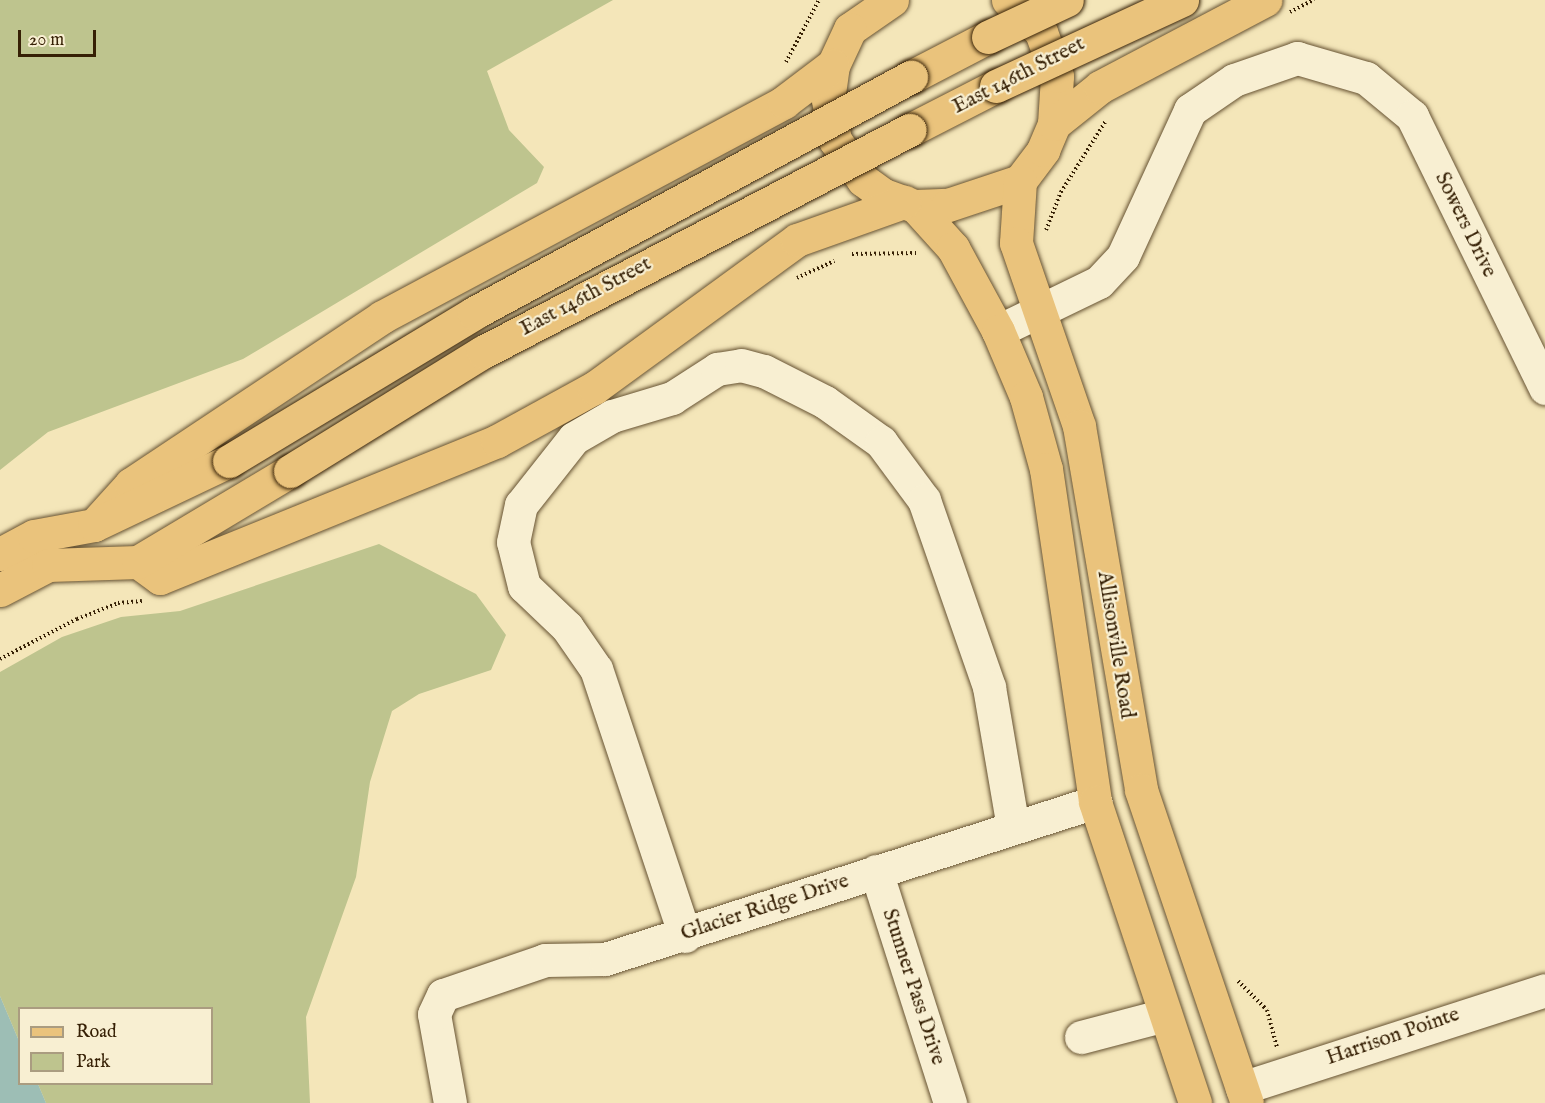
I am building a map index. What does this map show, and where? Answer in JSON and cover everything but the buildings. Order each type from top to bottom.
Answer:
[{"type":"main road","points":[[892,0],[854,14],[833,65],[828,100],[835,140],[863,180],[909,204]]},
{"type":"main road","points":[[1008,0],[1047,45],[1057,76],[1054,124]]},
{"type":"main road","name":"East 146th Street","points":[[0,590],[41,551],[230,461],[474,313],[939,61],[1067,0]]},
{"type":"main road","name":"East 146th Street","points":[[0,554],[41,551],[138,562],[290,471],[447,372],[588,294],[1019,74],[1182,0]]},
{"type":"main road","points":[[138,562],[160,578],[496,441],[594,388],[797,240],[909,204],[948,205],[1020,181],[1054,124],[1100,87],[1265,0]]},
{"type":"main road","points":[[94,525],[131,484],[382,317],[784,102],[833,65]]},
{"type":"main road","name":"Allisonville Road","points":[[1020,181],[1016,243],[1079,426],[1140,790],[1244,1096]]},
{"type":"main road","name":"Allisonville Road","points":[[909,204],[953,248],[998,331],[1046,469],[1095,802],[1195,1103]]},
{"type":"main road","points":[[1136,927],[1166,957],[1212,1094],[1244,1096]]},
{"type":"street","name":"Sowers Drive","points":[[1039,314],[1099,282],[1123,256],[1190,110],[1234,80],[1297,58],[1366,78],[1412,117],[1545,388]]},
{"type":"street","points":[[998,331],[1039,314]]},
{"type":"street","points":[[685,936],[596,669],[567,627],[524,586],[513,542],[521,505],[574,438],[612,416],[672,398],[717,369],[741,365],[764,371],[825,402],[881,442],[924,500],[988,687],[1013,827]]},
{"type":"street","name":"Glacier Ridge Drive","points":[[450,1103],[434,1014],[443,995],[504,971],[545,960],[605,959],[685,936],[876,871],[1095,802]]},
{"type":"street","name":"Stunner Pass Drive","points":[[876,871],[950,1103]]},
{"type":"street","name":"Harrison Pointe","points":[[1244,1096],[1545,990]]},
{"type":"street","points":[[1081,1037],[1165,1015]]},
{"type":"path","points":[[776,72],[791,55],[819,0]]},
{"type":"path","points":[[850,254],[913,251],[932,264],[953,248]]},
{"type":"path","points":[[0,659],[77,619]]},
{"type":"green space","points":[[0,0],[613,0],[487,71],[509,130],[544,167],[537,183],[243,359],[48,432],[0,470]]},
{"type":"green space","points":[[379,544],[476,594],[506,635],[491,670],[419,694],[392,711],[370,782],[356,877],[306,1017],[310,1103],[46,1103],[38,1085],[213,1085],[213,1007],[18,1007],[18,1039],[0,996],[0,672],[62,637],[121,617],[180,611]]},
{"type":"water","points":[[0,996],[18,1039],[18,1085],[38,1085],[46,1103],[0,1103]]}]
